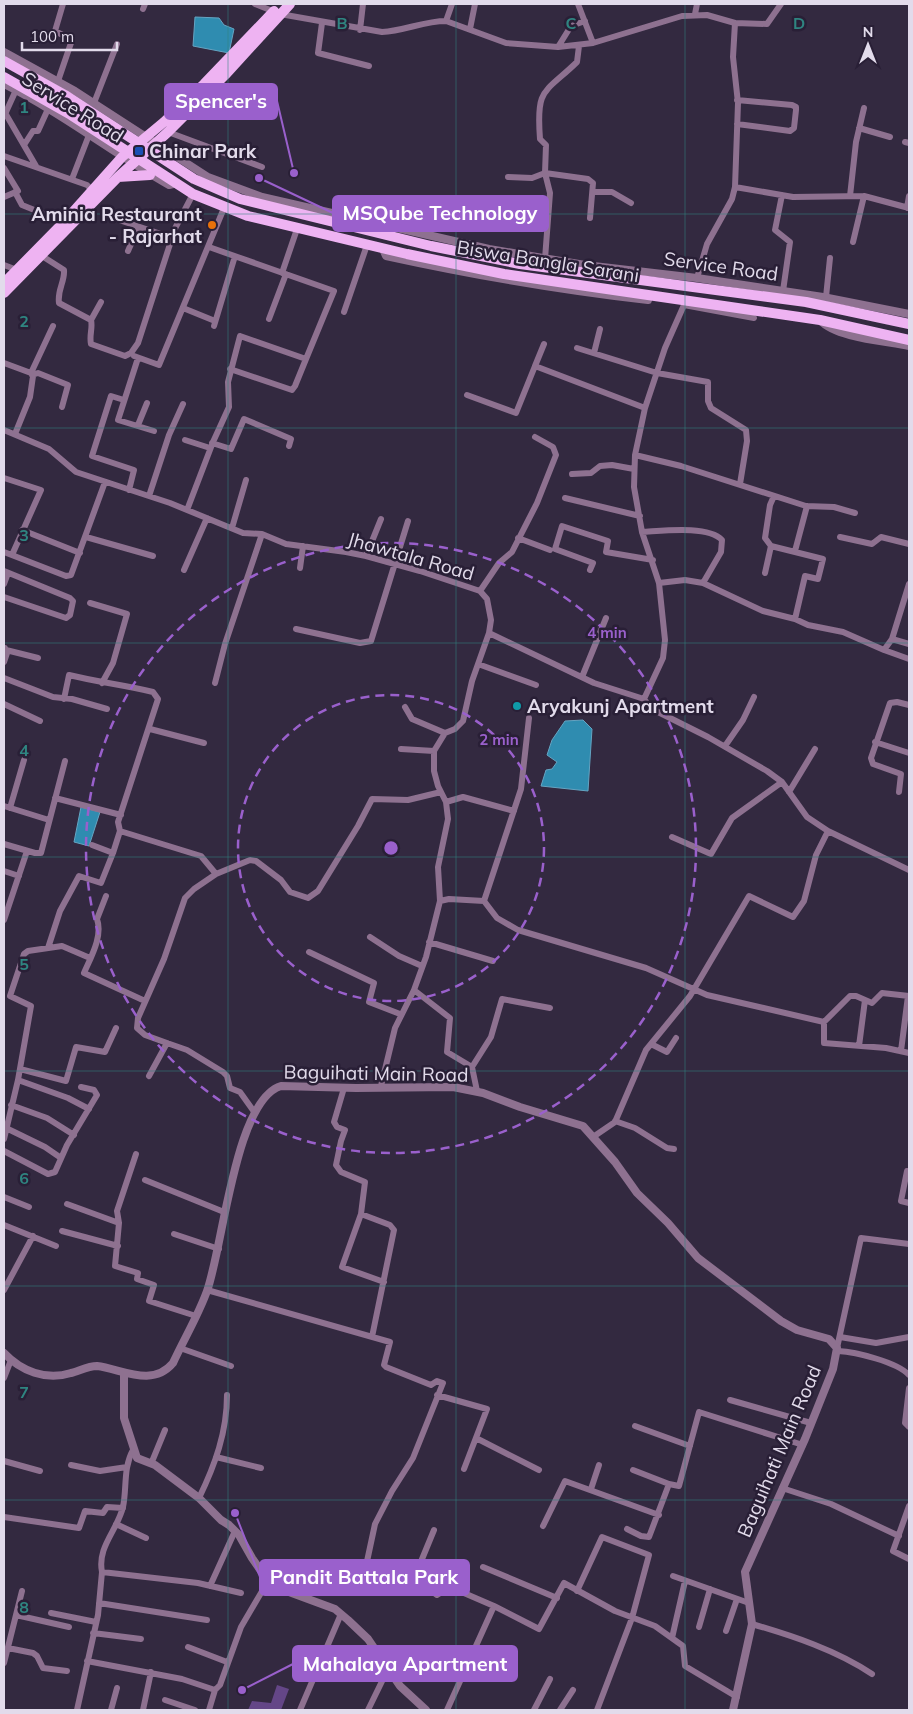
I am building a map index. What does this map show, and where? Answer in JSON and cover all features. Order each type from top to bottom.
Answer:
[{"type":"main road","points":[[4,283],[64,222],[92,190],[146,143],[279,10],[290,4]]},
{"type":"main road","points":[[146,143],[168,132],[256,43],[279,10]]},
{"type":"main road","name":"Biswa Bangla Sarani","points":[[4,60],[146,143],[216,190],[240,199],[301,216],[520,264],[696,282],[842,308],[909,324]]},
{"type":"main road","name":"Biswa Bangla Sarani","points":[[4,77],[71,115],[130,158],[193,194],[224,208],[297,229],[443,265],[544,284],[820,320],[909,340]]},
{"type":"main road","points":[[4,294],[118,177],[130,158]]},
{"type":"main road","points":[[118,177],[150,174]]},
{"type":"street","points":[[58,81],[72,40],[55,31],[63,4]]},
{"type":"street","points":[[255,4],[322,23],[360,30],[399,32],[436,21],[446,21],[470,28],[506,43],[540,47],[579,46],[663,21],[695,14],[735,23],[767,24],[781,4]]},
{"type":"street","points":[[360,30],[364,4]]},
{"type":"street","points":[[446,21],[452,4]]},
{"type":"street","points":[[470,28],[475,4]]},
{"type":"street","points":[[578,4],[593,43]]},
{"type":"street","points":[[695,14],[696,4]]},
{"type":"street","points":[[558,47],[571,26],[585,22]]},
{"type":"street","points":[[322,23],[318,53],[369,66]]},
{"type":"street","points":[[644,699],[663,658],[664,649],[659,583],[653,560],[642,532],[634,487],[635,455],[645,408],[674,326],[696,282],[707,244],[732,199],[735,187],[737,100],[733,56],[735,23]]},
{"type":"street","points":[[94,103],[117,44]]},
{"type":"street","points":[[545,259],[550,193],[544,173],[546,145],[540,139],[540,102],[544,91],[577,62],[579,46]]},
{"type":"street","name":"Service Road","points":[[4,52],[94,103],[146,143],[208,177],[262,197],[430,237],[545,259],[696,282],[783,290],[909,314]]},
{"type":"street","name":"Service Road","points":[[4,84],[130,158],[150,174],[169,185],[177,184]]},
{"type":"street","points":[[16,90],[5,112],[36,166]]},
{"type":"street","points":[[737,100],[794,105],[796,110],[794,128],[790,131],[737,124]]},
{"type":"street","points":[[850,196],[856,142],[864,108]]},
{"type":"street","points":[[24,145],[33,131],[38,131],[48,109]]},
{"type":"street","points":[[859,128],[890,137]]},
{"type":"street","points":[[168,132],[262,167]]},
{"type":"street","points":[[72,180],[89,135]]},
{"type":"street","points":[[4,156],[87,185],[92,190]]},
{"type":"street","points":[[4,168],[18,191],[4,197]]},
{"type":"street","points":[[508,177],[532,178],[544,173],[588,179],[593,183],[590,218]]},
{"type":"street","points":[[735,187],[793,197],[864,196],[908,208],[909,196]]},
{"type":"street","points":[[15,192],[22,205],[64,222]]},
{"type":"street","points":[[593,192],[612,192],[631,203]]},
{"type":"street","points":[[101,302],[91,320],[92,326],[89,337],[91,344],[125,356],[131,354],[138,343],[170,247],[170,238],[193,194]]},
{"type":"street","points":[[782,195],[775,230],[790,242],[783,290]]},
{"type":"street","points":[[853,242],[864,196]]},
{"type":"street","points":[[154,431],[118,420],[136,357],[160,365],[224,208]]},
{"type":"street","points":[[113,218],[170,238]]},
{"type":"street","points":[[128,251],[138,228]]},
{"type":"street","points":[[268,319],[297,229]]},
{"type":"street","points":[[344,312],[367,245]]},
{"type":"street","points":[[209,246],[334,291],[292,390],[230,369]]},
{"type":"street","points":[[42,256],[64,270],[65,277],[58,294],[59,303],[91,320]]},
{"type":"street","points":[[183,308],[214,323],[235,256]]},
{"type":"street","points":[[826,297],[830,258]]},
{"type":"street","points":[[4,265],[17,270]]},
{"type":"street","points":[[686,302],[754,318]]},
{"type":"street","points":[[820,320],[825,326],[839,332],[909,346]]},
{"type":"street","points":[[14,434],[30,397],[32,374],[53,326]]},
{"type":"street","points":[[594,353],[600,329]]},
{"type":"street","points":[[187,510],[211,446],[229,407],[228,386],[230,369],[240,336],[306,358]]},
{"type":"street","points":[[467,395],[516,413],[544,344]]},
{"type":"street","points":[[577,348],[657,373],[708,382],[708,401],[711,408],[746,430],[747,441],[740,484]]},
{"type":"street","points":[[4,363],[32,374],[38,373],[68,386],[62,408]]},
{"type":"street","points":[[535,366],[645,408]]},
{"type":"street","points":[[124,400],[111,396],[92,456],[134,470],[129,490]]},
{"type":"street","points":[[138,425],[147,403]]},
{"type":"street","points":[[149,496],[169,435],[183,404]]},
{"type":"street","points":[[185,440],[232,450],[244,419],[292,439],[289,446]]},
{"type":"street","name":"Jhawtala Road","points":[[4,430],[49,449],[76,472],[149,496],[243,532],[262,534],[286,544],[366,556],[480,591],[487,599],[491,620],[489,633]]},
{"type":"street","points":[[480,591],[499,562],[512,552],[538,503],[556,455],[553,447],[535,437]]},
{"type":"street","points":[[635,455],[740,484],[807,506],[834,507],[855,513]]},
{"type":"street","points":[[572,474],[591,473],[600,466],[612,465],[634,469]]},
{"type":"street","points":[[4,478],[40,490],[12,555]]},
{"type":"street","points":[[232,528],[246,480]]},
{"type":"street","points":[[4,553],[69,576],[71,575],[105,482]]},
{"type":"street","points":[[774,496],[770,505],[765,538],[771,546],[823,559],[818,579],[805,576],[795,619]]},
{"type":"street","points":[[565,498],[640,516]]},
{"type":"street","points":[[795,551],[807,506]]},
{"type":"street","points":[[184,570],[207,518]]},
{"type":"street","points":[[366,556],[381,519]]},
{"type":"street","points":[[296,629],[360,643],[371,641],[393,564],[408,521]]},
{"type":"street","points":[[590,570],[593,562],[555,549],[562,526],[608,541],[606,552],[653,560]]},
{"type":"street","points":[[22,530],[80,553]]},
{"type":"street","points":[[642,532],[692,530],[718,536],[722,540],[721,552],[703,583]]},
{"type":"street","points":[[215,682],[225,644],[262,534]]},
{"type":"street","points":[[86,536],[153,556]]},
{"type":"street","points":[[840,538],[872,544],[881,536],[909,544]]},
{"type":"street","points":[[518,538],[550,550]]},
{"type":"street","points":[[300,568],[303,546]]},
{"type":"street","points":[[765,573],[771,546]]},
{"type":"street","points":[[4,584],[6,572],[73,601],[70,615],[66,618],[4,597]]},
{"type":"street","points":[[659,583],[684,580],[703,583],[756,608],[795,619],[808,625],[843,632],[884,650],[909,658]]},
{"type":"street","points":[[884,650],[892,639],[909,584]]},
{"type":"street","points":[[90,603],[127,614],[113,663],[102,683]]},
{"type":"street","points":[[582,677],[606,618]]},
{"type":"street","points":[[381,1086],[388,1048],[400,1014],[414,990],[430,942],[440,901],[438,867],[448,819],[446,802],[434,771],[434,751],[445,733],[460,726],[463,720],[478,664],[489,633],[582,677],[644,699],[652,709],[725,746],[782,782],[807,817],[828,831],[909,870]]},
{"type":"street","points":[[892,639],[909,644]]},
{"type":"street","points":[[4,662],[5,648],[38,658]]},
{"type":"street","points":[[478,664],[536,685]]},
{"type":"street","points":[[48,948],[60,911],[80,876],[100,883],[120,832],[117,826],[150,729],[158,699],[157,695],[153,692],[69,675],[64,699]]},
{"type":"street","points":[[4,678],[53,697],[107,709]]},
{"type":"street","points":[[725,746],[743,720],[754,697]]},
{"type":"street","points":[[898,792],[901,774],[871,762],[875,742],[890,703],[897,702],[909,705]]},
{"type":"street","points":[[4,704],[40,720]]},
{"type":"street","points":[[405,707],[412,719],[445,733]]},
{"type":"street","points":[[484,901],[523,778],[529,718]]},
{"type":"street","points":[[150,729],[204,743]]},
{"type":"street","points":[[875,742],[909,753]]},
{"type":"street","points":[[401,749],[434,751]]},
{"type":"street","points":[[789,792],[815,749]]},
{"type":"street","points":[[24,760],[7,807],[49,820]]},
{"type":"street","points":[[4,844],[40,853],[65,761]]},
{"type":"street","points":[[672,837],[711,854],[732,818],[782,782]]},
{"type":"street","points":[[255,1112],[240,1092],[230,1088],[227,1076],[223,1072],[187,1050],[145,1035],[137,1028],[138,1018],[164,959],[185,898],[194,889],[216,874],[250,860],[256,862],[281,880],[290,892],[308,898],[318,891],[358,826],[372,798],[408,800],[441,792]]},
{"type":"street","points":[[446,802],[463,797],[514,811]]},
{"type":"street","points":[[55,798],[121,814]]},
{"type":"street","points":[[593,1136],[607,1129],[615,1121],[639,1063],[651,1044],[694,990],[749,896],[793,917],[804,901],[816,855],[828,831]]},
{"type":"street","points":[[120,832],[202,856],[216,874]]},
{"type":"street","points":[[92,845],[113,853]]},
{"type":"street","points":[[4,920],[28,851]]},
{"type":"street","points":[[4,872],[19,876]]},
{"type":"street","points":[[106,896],[97,919],[100,927],[84,973],[145,1001]]},
{"type":"street","points":[[440,901],[464,899],[484,901],[497,918],[518,930],[646,968],[694,990],[824,1022]]},
{"type":"street","points":[[370,937],[399,956],[422,966]]},
{"type":"street","points":[[430,942],[493,961]]},
{"type":"street","points":[[4,1139],[18,1080],[31,1006],[10,996],[24,954],[28,951],[62,946],[90,958]]},
{"type":"street","points":[[309,952],[374,983],[369,1002],[400,1014]]},
{"type":"street","points":[[414,990],[450,1018],[447,1052],[472,1067]]},
{"type":"street","points":[[901,1051],[909,996],[885,993],[872,1003],[856,996],[850,996],[824,1022],[824,1043],[909,1053]]},
{"type":"street","points":[[477,1091],[472,1067],[491,1037],[502,999],[550,1008]]},
{"type":"street","points":[[859,1046],[865,1000]]},
{"type":"street","points":[[20,1069],[66,1080],[76,1047],[104,1052],[116,1028]]},
{"type":"street","points":[[651,1044],[667,1052],[676,1038]]},
{"type":"street","points":[[149,1076],[167,1043]]},
{"type":"street","points":[[18,1080],[68,1098],[89,1109]]},
{"type":"street","name":"Baguihati Main Road","points":[[4,1353],[11,1360],[31,1372],[49,1376],[66,1375],[94,1366],[124,1374],[148,1376],[162,1373],[173,1364],[207,1290],[218,1249],[224,1212],[249,1121],[271,1089],[281,1086],[344,1088],[381,1086],[453,1087],[477,1091],[520,1108],[583,1126],[637,1192],[668,1223],[698,1258],[781,1320],[798,1330],[829,1339],[837,1350],[831,1374],[812,1423],[745,1572],[752,1624],[733,1710]]},
{"type":"street","points":[[4,1150],[48,1174],[55,1172],[97,1092],[81,1087]]},
{"type":"street","points":[[344,1088],[334,1122],[337,1127],[345,1130],[340,1141],[336,1165],[341,1172],[365,1182],[361,1214],[342,1267],[384,1282]]},
{"type":"street","points":[[11,1105],[46,1118],[74,1136]]},
{"type":"street","points":[[615,1121],[635,1128],[667,1148],[674,1149]]},
{"type":"street","points":[[6,1128],[45,1147],[61,1158]]},
{"type":"street","points":[[136,1154],[117,1211],[119,1223],[115,1266],[138,1273],[137,1279],[154,1285],[149,1301],[196,1316]]},
{"type":"street","points":[[908,1170],[901,1201],[909,1203]]},
{"type":"street","points":[[145,1180],[224,1212]]},
{"type":"street","points":[[4,1197],[29,1207]]},
{"type":"street","points":[[67,1204],[119,1223]]},
{"type":"street","points":[[361,1214],[390,1225],[394,1230],[372,1337]]},
{"type":"street","points":[[4,1225],[56,1246]]},
{"type":"street","points":[[62,1231],[118,1246]]},
{"type":"street","points":[[174,1234],[218,1249]]},
{"type":"street","points":[[4,1290],[33,1236]]},
{"type":"street","points":[[909,1244],[862,1238],[837,1350],[853,1351],[899,1368],[909,1375]]},
{"type":"street","points":[[207,1290],[391,1344],[384,1365],[386,1367],[431,1385],[437,1381],[444,1383],[437,1395],[413,1458],[392,1491],[375,1524],[366,1566],[412,1576],[437,1595],[450,1587],[494,1606],[539,1629],[564,1583],[614,1611],[655,1626],[683,1646],[685,1666],[737,1697]]},
{"type":"street","points":[[840,1338],[876,1344],[909,1337]]},
{"type":"street","points":[[180,1348],[231,1366]]},
{"type":"street","points":[[4,1378],[11,1360]]},
{"type":"street","points":[[124,1374],[124,1418],[137,1458],[151,1464],[198,1498],[235,1531],[268,1580],[277,1586],[323,1604],[341,1614],[368,1639],[400,1686],[424,1710]]},
{"type":"street","points":[[909,1388],[905,1423],[909,1427]]},
{"type":"street","points":[[198,1498],[216,1457],[227,1419],[227,1395]]},
{"type":"street","points":[[437,1395],[487,1409],[464,1469]]},
{"type":"street","points":[[730,1400],[812,1423]]},
{"type":"street","points":[[633,1470],[679,1486],[699,1412],[802,1445]]},
{"type":"street","points":[[635,1426],[690,1446]]},
{"type":"street","points":[[151,1464],[165,1430]]},
{"type":"street","points":[[476,1438],[539,1470]]},
{"type":"street","points":[[77,1710],[99,1603],[102,1572],[100,1557],[122,1508],[127,1467],[133,1450]]},
{"type":"street","points":[[216,1457],[261,1468]]},
{"type":"street","points":[[4,1461],[40,1470]]},
{"type":"street","points":[[71,1465],[100,1471],[127,1467]]},
{"type":"street","points":[[591,1489],[599,1465]]},
{"type":"street","points":[[543,1526],[565,1481],[659,1515]]},
{"type":"street","points":[[627,1529],[641,1536],[649,1537],[670,1484]]},
{"type":"street","points":[[782,1488],[831,1504],[899,1536]]},
{"type":"street","points":[[909,1506],[893,1551],[909,1559]]},
{"type":"street","points":[[4,1517],[79,1528],[85,1511],[103,1513],[107,1507],[122,1508]]},
{"type":"street","points":[[116,1524],[146,1538]]},
{"type":"street","points":[[412,1576],[420,1564],[434,1530]]},
{"type":"street","points":[[210,1586],[235,1531]]},
{"type":"street","points":[[578,1590],[602,1537],[648,1554],[650,1557],[632,1618],[617,1653],[597,1710]]},
{"type":"street","points":[[483,1567],[557,1598]]},
{"type":"street","points":[[102,1572],[210,1586],[241,1593]]},
{"type":"street","points":[[673,1576],[750,1603]]},
{"type":"street","points":[[209,1710],[215,1690],[220,1685],[241,1627],[268,1580]]},
{"type":"street","points":[[672,1638],[685,1581]]},
{"type":"street","points":[[699,1627],[710,1589]]},
{"type":"street","points":[[4,1663],[22,1591]]},
{"type":"street","points":[[726,1631],[737,1599]]},
{"type":"street","points":[[99,1603],[207,1620]]},
{"type":"street","points":[[447,1710],[494,1606]]},
{"type":"street","points":[[51,1613],[96,1622]]},
{"type":"street","points":[[300,1710],[341,1614]]},
{"type":"street","points":[[16,1615],[69,1627]]},
{"type":"street","points":[[752,1624],[817,1646],[857,1664],[872,1674]]},
{"type":"street","points":[[93,1633],[141,1639]]},
{"type":"street","points":[[188,1647],[227,1662]]},
{"type":"street","points":[[8,1648],[33,1653],[37,1656],[40,1667],[67,1672]]},
{"type":"street","points":[[88,1662],[151,1672],[182,1679],[215,1690]]},
{"type":"street","points":[[368,1710],[388,1669]]},
{"type":"street","points":[[143,1710],[151,1672]]},
{"type":"street","points":[[534,1710],[550,1679]]},
{"type":"street","points":[[111,1710],[117,1688]]},
{"type":"street","points":[[560,1710],[572,1690]]},
{"type":"street","points":[[165,1700],[195,1710]]},
{"type":"shaded area","points":[[277,1685],[289,1689],[281,1710],[248,1710],[252,1701],[271,1703]]},
{"type":"water","points":[[195,17],[219,18],[224,25],[234,29],[229,53],[193,46]]},
{"type":"water","points":[[583,720],[592,729],[588,791],[541,786],[546,770],[552,769],[557,762],[547,755],[552,740],[565,721]]},
{"type":"water","points":[[81,807],[100,812],[89,846],[74,842]]},
{"type":"place","name":"Chinar Park","points":[[139,151]]},
{"type":"place","name":"Spencer's","points":[[294,173]]},
{"type":"place","name":"MSQube Technology","points":[[259,178]]},
{"type":"place","name":"Aminia Restaurant - Rajarhat","points":[[212,225]]},
{"type":"place","name":"Aryakunj Apartment","points":[[517,706]]},
{"type":"place","name":"Pandit Battala Park","points":[[235,1513]]},
{"type":"place","name":"Mahalaya Apartment","points":[[242,1690]]}]
